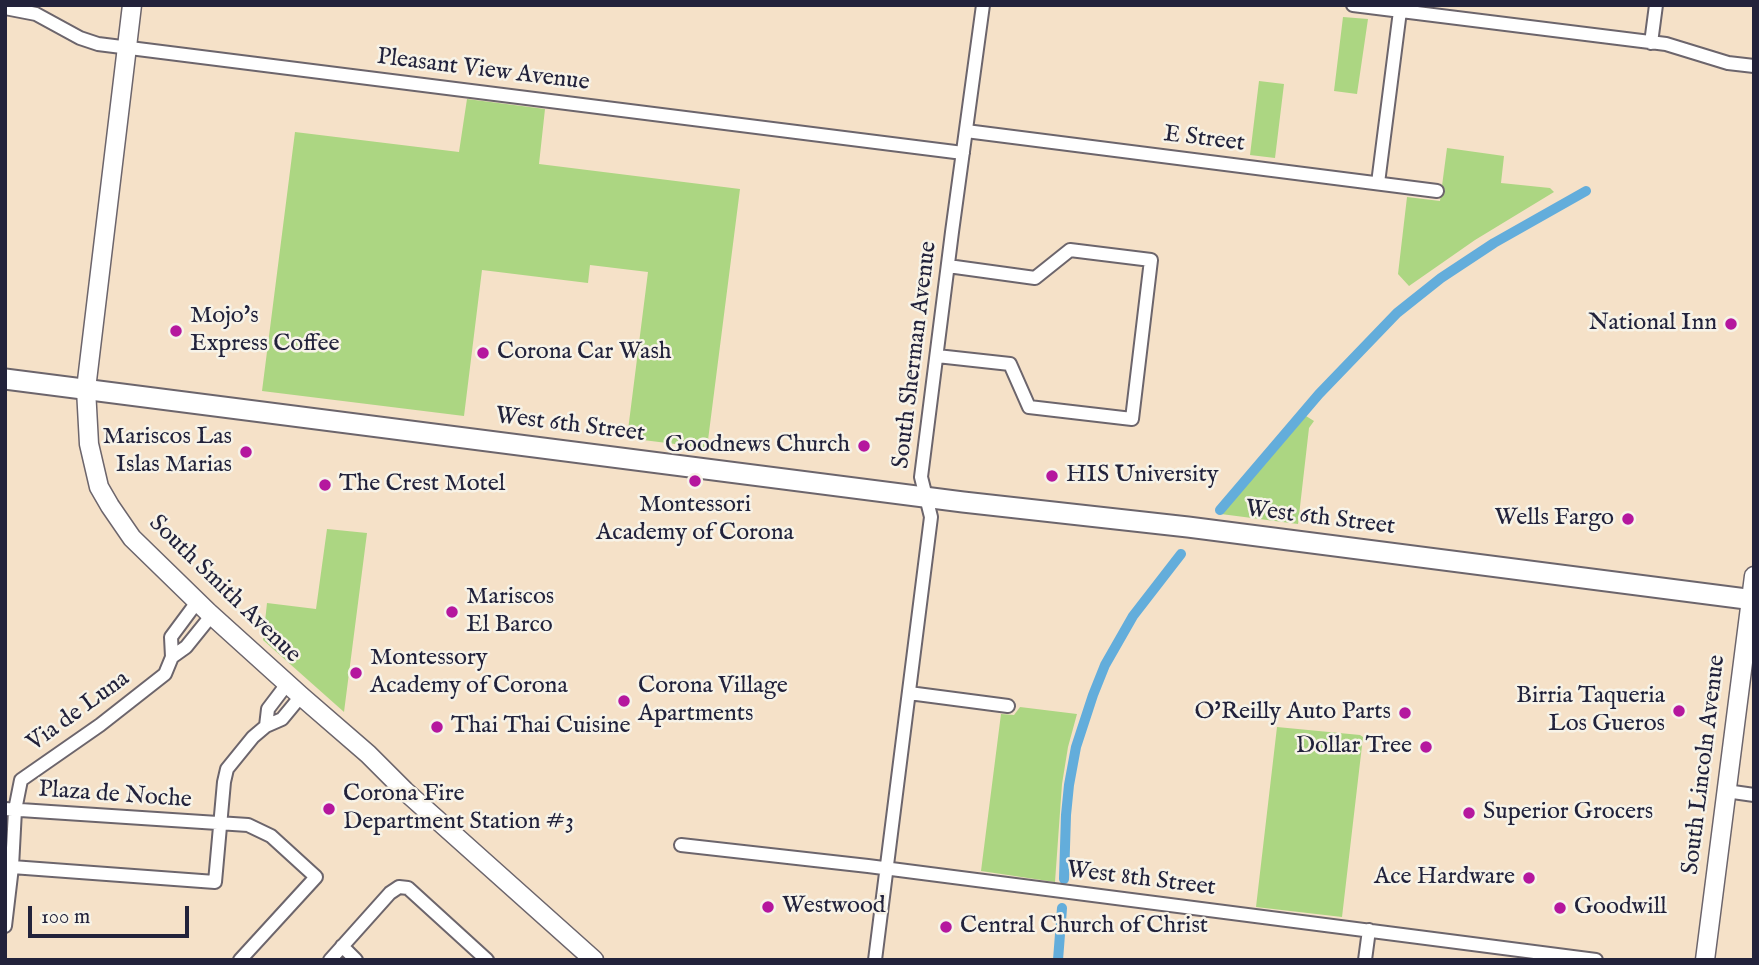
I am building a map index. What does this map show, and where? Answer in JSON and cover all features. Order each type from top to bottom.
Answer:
[{"type":"main road","name":"South Smith Avenue","points":[[132,5],[86,389],[89,444],[99,487],[132,538],[197,602],[594,960]]},
{"type":"main road","name":"West 6th Street","points":[[5,379],[1752,600]]},
{"type":"main road","name":"South Lincoln Avenue","points":[[1705,960],[1754,576]]},
{"type":"street","name":"South Sherman Avenue","points":[[875,960],[931,517],[921,477],[983,5]]},
{"type":"street","points":[[1353,5],[1666,44],[1728,63],[1754,66]]},
{"type":"street","points":[[1651,43],[1656,5]]},
{"type":"street","name":"Pleasant View Avenue","points":[[5,8],[36,14],[86,41],[127,48],[963,153]]},
{"type":"street","points":[[1378,183],[1399,11]]},
{"type":"street","name":"E Street","points":[[966,131],[1437,191]]},
{"type":"street","points":[[937,356],[1010,364],[1029,407],[1132,419],[1150,260],[1070,250],[1035,278],[948,266]]},
{"type":"street","name":"Via de Luna","points":[[5,926],[12,867],[10,810],[21,780],[100,725],[165,674],[172,657],[171,637],[197,602]]},
{"type":"street","name":"Via de Luna","points":[[172,657],[186,647],[211,615]]},
{"type":"street","name":"Plaza de Noche","points":[[222,824],[227,769],[253,737],[266,726],[282,719],[294,690]]},
{"type":"street","points":[[909,693],[1009,706]]},
{"type":"street","points":[[1726,791],[1754,795]]},
{"type":"street","name":"Plaza de Noche","points":[[10,810],[248,825],[271,836],[316,877],[240,960]]},
{"type":"street","points":[[12,867],[215,882],[222,824]]},
{"type":"street","name":"West 8th Street","points":[[681,845],[1596,960]]},
{"type":"street","points":[[330,960],[390,893],[399,887],[408,888],[487,960]]},
{"type":"street","points":[[1366,960],[1369,930]]},
{"type":"street","points":[[342,946],[356,960]]},
{"type":"green space","points":[[1343,17],[1368,19],[1357,94],[1334,91]]},
{"type":"green space","points":[[1259,81],[1284,84],[1275,158],[1250,155]]},
{"type":"green space","points":[[467,99],[545,109],[539,164],[740,189],[707,448],[627,438],[648,272],[590,265],[588,283],[482,270],[464,416],[262,391],[295,132],[459,152]]},
{"type":"green space","points":[[1447,148],[1504,156],[1501,183],[1550,188],[1554,192],[1475,240],[1409,286],[1398,274],[1407,197],[1440,201]]},
{"type":"green space","points":[[1306,416],[1314,421],[1309,428],[1298,524],[1221,514]]},
{"type":"green space","points":[[327,529],[367,533],[344,712],[263,640],[267,603],[316,609]]},
{"type":"green space","points":[[1020,707],[1077,714],[1062,784],[1055,882],[981,871],[1001,714],[1014,715]]},
{"type":"green space","points":[[1277,727],[1363,737],[1342,917],[1256,907]]},
{"type":"waterway","points":[[1220,510],[1319,394],[1397,313],[1441,278],[1494,243],[1586,191]]},
{"type":"waterway","points":[[1064,879],[1069,785],[1076,747],[1093,695],[1105,665],[1133,616],[1181,554]]},
{"type":"waterway","points":[[1058,960],[1062,908]]},
{"type":"place","name":"National Inn","points":[[1731,324]]},
{"type":"place","name":"Mojo's Express Coffee","points":[[176,331]]},
{"type":"place","name":"Corona Car Wash","points":[[483,353]]},
{"type":"place","name":"Goodnews Church","points":[[864,446]]},
{"type":"place","name":"Mariscos Las Islas Marias","points":[[246,452]]},
{"type":"place","name":"HIS University","points":[[1052,476]]},
{"type":"place","name":"Montessori Academy of Corona","points":[[695,481]]},
{"type":"place","name":"The Crest Motel","points":[[325,485]]},
{"type":"place","name":"Wells Fargo","points":[[1628,519]]},
{"type":"place","name":"Mariscos El Barco","points":[[452,612]]},
{"type":"place","name":"Montessory Academy of Corona","points":[[356,673]]},
{"type":"place","name":"Corona Village Apartments","points":[[624,701]]},
{"type":"place","name":"Birria Taqueria Los Gueros","points":[[1679,711]]},
{"type":"place","name":"O'Reilly Auto Parts","points":[[1405,713]]},
{"type":"place","name":"Thai Thai Cuisine","points":[[437,727]]},
{"type":"place","name":"Dollar Tree","points":[[1426,747]]},
{"type":"place","name":"Corona Fire Department Station #3","points":[[329,809]]},
{"type":"place","name":"Superior Grocers","points":[[1469,813]]},
{"type":"place","name":"Ace Hardware","points":[[1529,878]]},
{"type":"place","name":"Westwood","points":[[768,907]]},
{"type":"place","name":"Goodwill","points":[[1560,908]]},
{"type":"place","name":"Central Church of Christ","points":[[946,927]]}]
